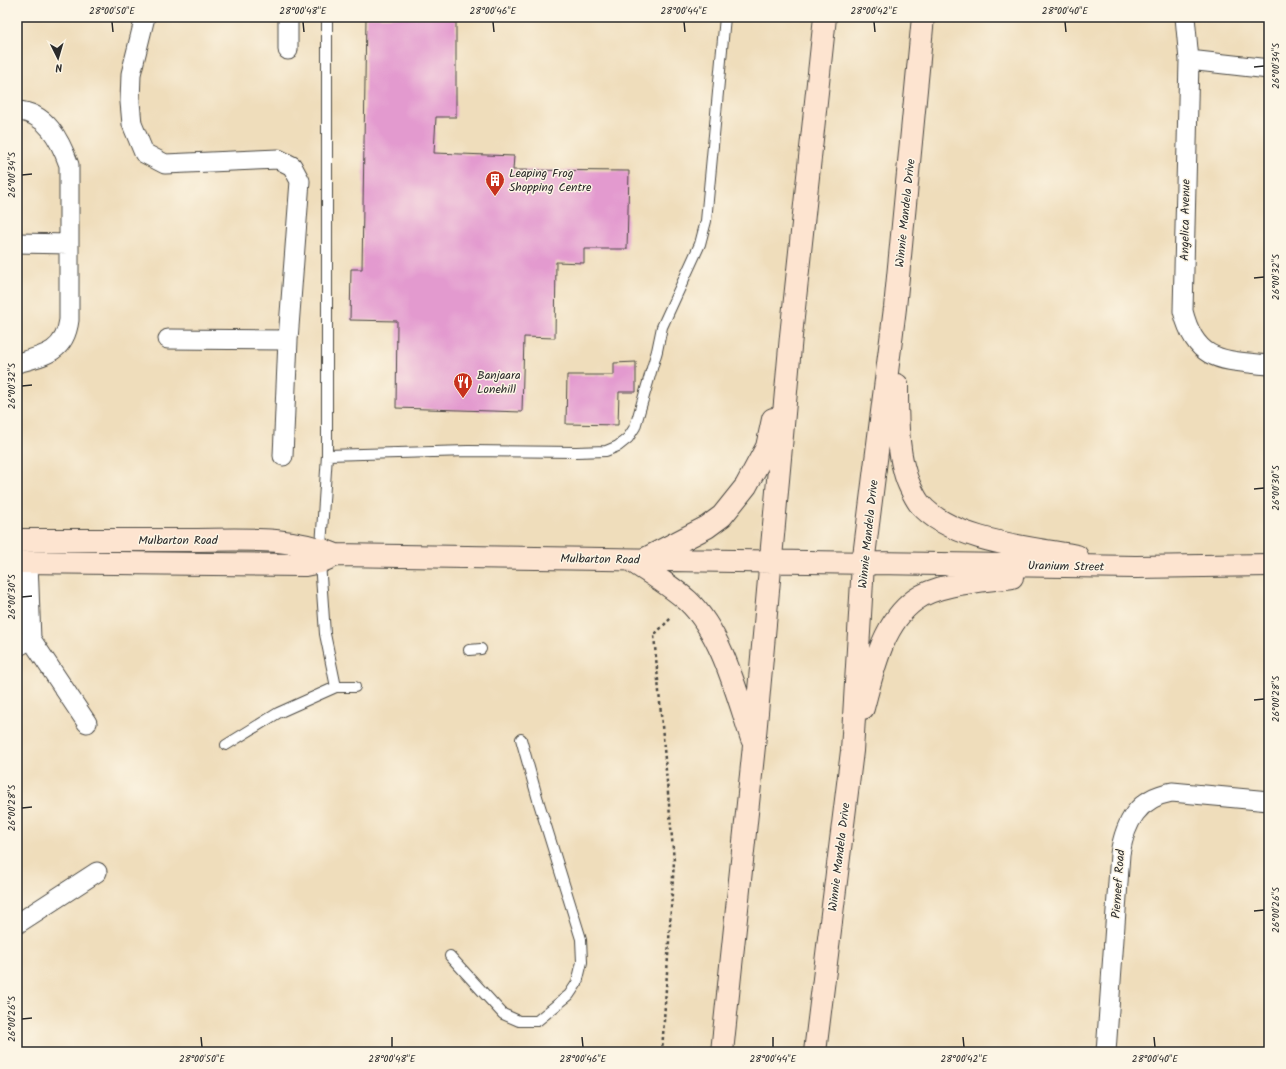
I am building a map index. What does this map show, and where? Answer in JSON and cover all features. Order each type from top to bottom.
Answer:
[{"type":"main road","points":[[722,1052],[772,562],[791,336],[826,17]]},
{"type":"main road","name":"Winnie Mandela Drive","points":[[815,1052],[852,750],[863,564],[896,308],[923,17]]},
{"type":"main road","points":[[896,308],[898,426],[905,473],[919,502],[935,517],[954,528],[988,540],[1136,567]]},
{"type":"main road","points":[[754,746],[720,649],[706,624],[688,601],[637,560],[708,527],[722,516],[746,486],[767,447],[791,336]]},
{"type":"main road","name":"Mulbarton Road","points":[[17,540],[239,540],[304,544],[326,555],[863,564]]},
{"type":"main road","name":"Mulbarton Road","points":[[23,562],[305,565],[326,555]]},
{"type":"main road","name":"Uranium Street","points":[[863,564],[1091,567],[1269,565]]},
{"type":"main road","points":[[852,750],[870,684],[888,632],[897,617],[915,600],[955,585],[1091,567]]},
{"type":"street","points":[[145,17],[131,74],[130,102],[132,124],[144,153],[165,164],[278,159],[292,166],[300,181],[288,340],[283,456]]},
{"type":"street","points":[[288,17],[288,50]]},
{"type":"street","name":"Angelica Avenue","points":[[1185,17],[1189,60],[1183,311],[1188,330],[1198,345],[1207,352],[1217,357],[1237,362],[1269,365]]},
{"type":"street","points":[[1189,60],[1269,69]]},
{"type":"street","points":[[17,111],[23,111],[41,118],[63,148],[69,165],[69,320],[64,339],[55,349],[44,356],[17,364]]},
{"type":"street","points":[[17,243],[69,244]]},
{"type":"street","points":[[168,339],[288,340]]},
{"type":"street","points":[[23,562],[24,643],[87,723]]},
{"type":"street","name":"Pierneef Road","points":[[1106,1052],[1120,854],[1122,840],[1136,810],[1158,794],[1172,792],[1269,801]]},
{"type":"street","points":[[17,924],[97,872]]},
{"type":"lane","points":[[327,17],[327,454],[325,634],[336,687]]},
{"type":"lane","points":[[327,454],[468,451],[576,452],[606,450],[618,446],[628,438],[635,427],[658,351],[662,327],[700,244],[706,220],[726,17]]},
{"type":"lane","points":[[469,650],[482,649]]},
{"type":"lane","points":[[226,745],[278,714],[336,687],[356,686]]},
{"type":"lane","points":[[450,956],[503,1014],[519,1021],[537,1021],[569,995],[577,983],[582,962],[581,939],[538,800],[521,739]]},
{"type":"path","points":[[662,1052],[674,861],[654,635],[688,601]]},
{"type":"building","name":"Leaping Frog Shopping Centre","points":[[366,17],[456,17],[456,117],[436,117],[434,153],[514,156],[513,170],[629,171],[627,249],[584,249],[584,263],[556,262],[555,338],[524,337],[522,412],[396,408],[397,321],[350,320],[351,269],[362,269]]},
{"type":"building","points":[[636,362],[636,392],[619,392],[618,425],[566,424],[567,375],[614,375],[614,363]]},
{"type":"place","name":"Leaping Frog Shopping Centre","points":[[495,197]]},
{"type":"place","name":"Banjaara Lonehill","points":[[463,399]]}]
